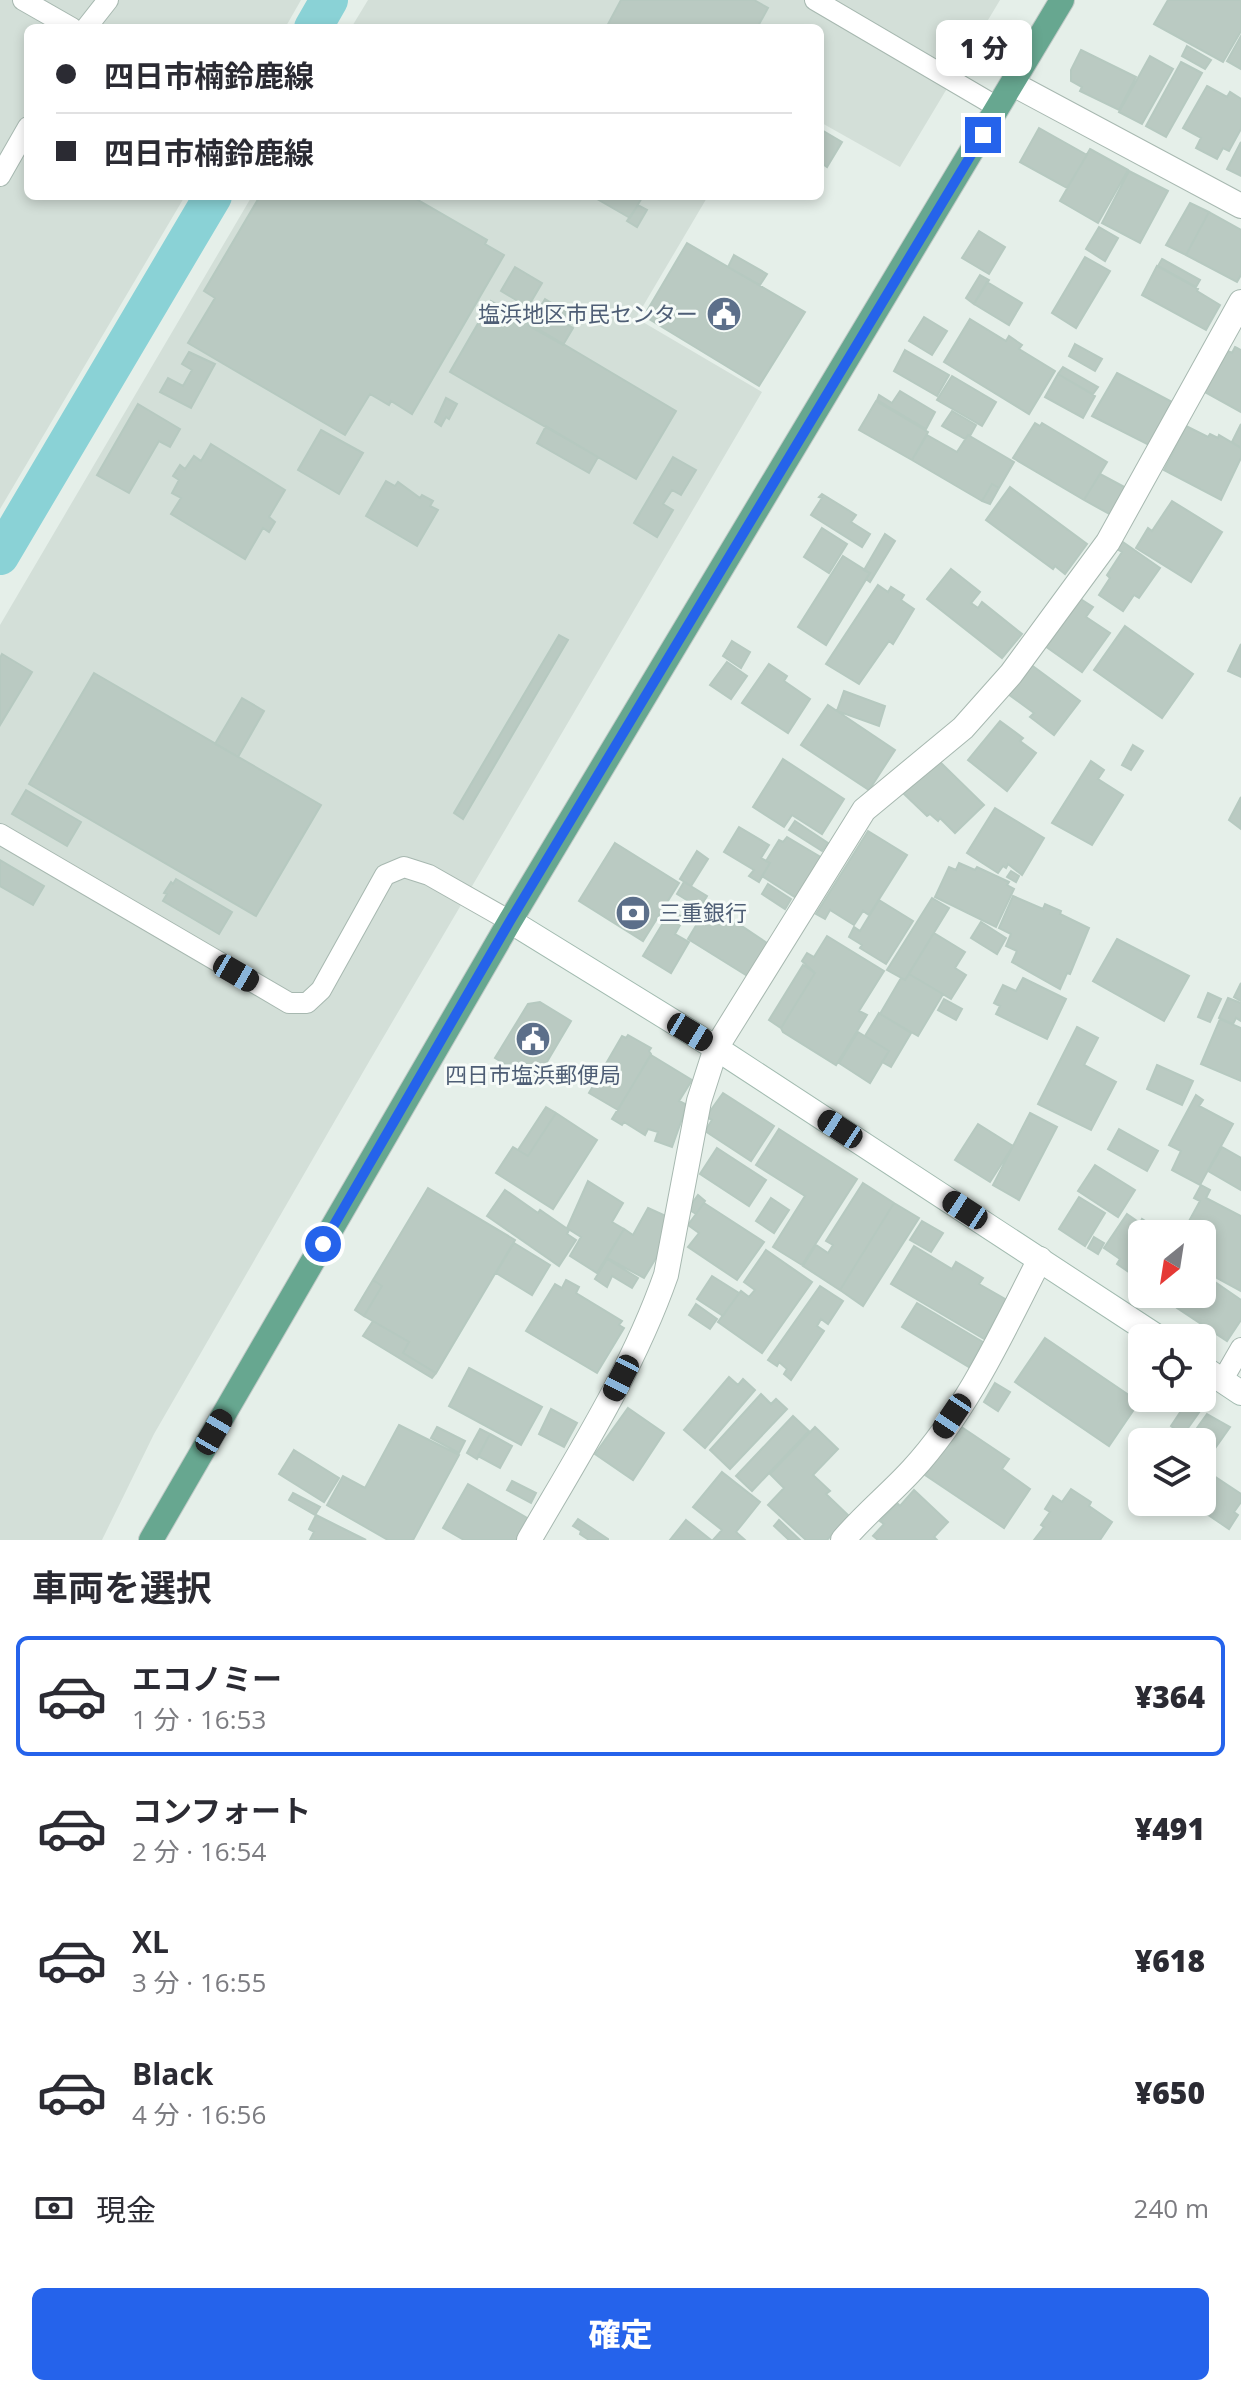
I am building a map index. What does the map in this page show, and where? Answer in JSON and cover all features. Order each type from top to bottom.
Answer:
[{"type":"main road","points":[[151,1540],[510,921],[1062,0]]},
{"type":"street","points":[[1013,84],[1241,206]]},
{"type":"street","points":[[529,1540],[608,1403],[658,1300],[666,1275],[699,1101],[716,1048],[864,810],[963,728],[1011,674],[1108,542],[1241,302]]},
{"type":"street","points":[[510,921],[716,1048],[1138,1324]]},
{"type":"street","points":[[843,1540],[911,1471],[937,1439],[994,1347],[1040,1259]]},
{"type":"lane","points":[[23,0],[65,24]]},
{"type":"lane","points":[[89,24],[108,0]]},
{"type":"lane","points":[[815,0],[999,108]]},
{"type":"lane","points":[[0,176],[24,134]]},
{"type":"lane","points":[[0,834],[289,1003],[307,1003],[321,990],[385,875],[404,867],[429,875],[510,921]]},
{"type":"lane","points":[[1222,1380],[1241,1348]]},
{"type":"shaded area","points":[[0,0],[301,0],[287,24],[24,24],[24,200],[183,200],[0,509]]},
{"type":"shaded area","points":[[368,0],[1000,0],[900,167],[824,124],[824,24],[353,24]]},
{"type":"shaded area","points":[[250,200],[706,200],[636,318],[762,392],[154,1434],[102,1540],[0,1540],[0,625]]},
{"type":"building","points":[[621,0],[754,0],[768,8],[759,24],[608,24]]},
{"type":"building","points":[[1168,0],[1241,0],[1241,31],[1223,62],[1154,24]]},
{"type":"building","points":[[1241,36],[1241,69],[1227,61]]},
{"type":"building","points":[[1187,46],[1211,60],[1205,69],[1182,56]]},
{"type":"building","points":[[1081,50],[1136,77],[1119,110],[1080,91],[1082,87],[1071,81],[1071,70]]},
{"type":"building","points":[[1150,56],[1173,69],[1142,124],[1119,112]]},
{"type":"building","points":[[1181,62],[1202,73],[1166,137],[1146,126]]},
{"type":"building","points":[[1207,86],[1227,97],[1230,92],[1241,99],[1241,129],[1229,151],[1223,148],[1217,159],[1196,148],[1201,138],[1183,128]]},
{"type":"building","points":[[1039,128],[1087,155],[1067,188],[1020,162]]},
{"type":"building","points":[[824,131],[842,142],[827,167],[824,165]]},
{"type":"building","points":[[1241,142],[1241,176],[1227,169]]},
{"type":"building","points":[[1090,149],[1128,170],[1098,223],[1060,201]]},
{"type":"building","points":[[1129,171],[1168,191],[1140,243],[1102,223]]},
{"type":"building","points":[[258,200],[418,200],[487,240],[485,244],[504,255],[412,414],[391,401],[389,405],[370,394],[345,435],[188,343],[215,298],[204,291]]},
{"type":"building","points":[[599,200],[641,200],[630,218]]},
{"type":"building","points":[[1190,203],[1209,212],[1186,255],[1166,245]]},
{"type":"building","points":[[638,205],[647,210],[637,227],[627,221]]},
{"type":"building","points":[[1209,212],[1241,230],[1241,275],[1237,282],[1186,255]]},
{"type":"building","points":[[1099,227],[1118,238],[1105,261],[1086,249]]},
{"type":"building","points":[[979,231],[1005,247],[989,274],[962,258]]},
{"type":"building","name":"塩浜地区市民センター","points":[[687,243],[805,312],[759,386],[644,316]]},
{"type":"building","points":[[734,255],[767,274],[760,285],[728,267]]},
{"type":"building","points":[[1085,257],[1110,271],[1076,328],[1052,313]]},
{"type":"building","points":[[1162,259],[1200,280],[1196,287],[1158,266]]},
{"type":"building","points":[[1157,266],[1220,305],[1206,330],[1142,295]]},
{"type":"building","points":[[515,267],[542,283],[528,307],[501,291]]},
{"type":"building","points":[[980,275],[989,280],[974,304],[966,298]]},
{"type":"building","points":[[987,282],[1022,303],[1009,325],[974,304]]},
{"type":"building","points":[[545,299],[567,312],[562,321],[573,328],[563,345],[529,326]]},
{"type":"building","points":[[491,301],[676,411],[636,479],[450,372]]},
{"type":"building","points":[[924,317],[947,331],[932,355],[909,341]]},
{"type":"building","points":[[970,319],[1006,341],[1009,336],[1022,345],[1019,349],[1055,371],[1029,414],[944,362]]},
{"type":"building","points":[[1075,344],[1102,359],[1095,371],[1069,356]]},
{"type":"building","points":[[1235,347],[1241,350],[1241,412],[1205,392],[1228,351],[1232,353]]},
{"type":"building","points":[[905,350],[949,375],[937,396],[894,371]]},
{"type":"building","points":[[189,352],[215,364],[191,408],[160,392],[168,378],[183,386],[192,370],[182,364]]},
{"type":"building","points":[[1063,367],[1098,387],[1093,394],[1058,374]]},
{"type":"building","points":[[1117,373],[1172,402],[1149,445],[1092,416]]},
{"type":"building","points":[[1058,374],[1095,396],[1083,418],[1045,397]]},
{"type":"building","points":[[952,376],[996,402],[982,426],[937,400]]},
{"type":"building","points":[[900,391],[935,412],[926,429],[877,400],[879,395],[892,403]]},
{"type":"building","points":[[446,398],[457,404],[441,426],[435,422]]},
{"type":"building","points":[[876,401],[928,432],[912,460],[859,430]]},
{"type":"building","points":[[138,404],[180,429],[170,447],[159,441],[129,493],[97,475]]},
{"type":"building","points":[[952,411],[976,425],[965,439],[942,426]]},
{"type":"building","points":[[1035,423],[1040,426],[1042,423],[1107,462],[1084,500],[1013,458]]},
{"type":"building","points":[[1241,424],[1241,448],[1232,442]]},
{"type":"building","points":[[546,426],[598,457],[589,473],[537,443]]},
{"type":"building","points":[[1186,426],[1208,437],[1210,434],[1218,438],[1219,435],[1241,448],[1241,458],[1221,500],[1164,470]]},
{"type":"building","points":[[321,430],[363,453],[339,494],[298,470]]},
{"type":"building","points":[[927,435],[957,452],[968,435],[1014,462],[999,488],[992,484],[982,501],[912,460]]},
{"type":"building","points":[[211,444],[285,490],[269,517],[275,522],[269,532],[263,528],[245,559],[171,514],[181,498],[172,493],[179,480],[173,476],[180,465],[185,469],[194,456],[201,461]]},
{"type":"building","points":[[673,457],[696,470],[681,495],[672,490],[663,504],[673,510],[657,537],[634,523]]},
{"type":"building","points":[[1100,474],[1128,489],[1113,516],[1084,500]]},
{"type":"building","points":[[386,481],[395,486],[398,482],[420,498],[422,495],[433,501],[430,506],[438,510],[417,546],[366,516]]},
{"type":"building","points":[[992,484],[999,488],[990,504],[982,501]]},
{"type":"building","points":[[1010,487],[1087,544],[1065,574],[1055,566],[1053,569],[986,520]]},
{"type":"building","points":[[822,494],[856,515],[851,522],[870,534],[862,547],[811,515]]},
{"type":"building","points":[[1172,501],[1222,532],[1191,582],[1136,548],[1148,528],[1152,531]]},
{"type":"building","points":[[822,528],[847,544],[829,573],[804,557]]},
{"type":"building","points":[[885,534],[895,541],[870,582],[866,579],[870,573],[864,570]]},
{"type":"building","points":[[1120,540],[1160,568],[1139,598],[1134,595],[1123,611],[1099,595],[1122,552],[1115,548]]},
{"type":"building","points":[[843,556],[870,573],[826,645],[798,627]]},
{"type":"building","points":[[951,569],[980,592],[971,603],[978,608],[982,602],[1022,634],[1002,658],[927,599]]},
{"type":"building","points":[[878,585],[888,592],[891,587],[904,595],[901,600],[914,609],[893,644],[889,641],[859,684],[826,664]]},
{"type":"building","points":[[1079,598],[1093,607],[1086,617],[1110,633],[1082,672],[1045,646]]},
{"type":"building","points":[[1125,626],[1193,674],[1162,718],[1094,670]]},
{"type":"building","points":[[559,635],[568,640],[463,819],[454,813]]},
{"type":"building","points":[[732,641],[750,652],[741,668],[723,656]]},
{"type":"building","points":[[1241,644],[1241,677],[1228,671]]},
{"type":"building","points":[[2,654],[32,672],[0,725],[0,658]]},
{"type":"building","points":[[727,662],[747,676],[731,699],[710,685]]},
{"type":"building","points":[[769,664],[787,676],[784,681],[810,699],[788,733],[742,703]]},
{"type":"building","points":[[1030,664],[1080,701],[1054,735],[1030,717],[1034,713],[1008,694]]},
{"type":"building","points":[[94,673],[321,805],[256,916],[29,784]]},
{"type":"building","points":[[844,691],[885,706],[879,726],[837,711]]},
{"type":"building","points":[[242,698],[264,711],[238,757],[215,744]]},
{"type":"building","points":[[828,705],[895,750],[869,790],[801,745]]},
{"type":"building","points":[[1000,721],[1023,738],[1020,741],[1036,753],[1007,791],[968,760]]},
{"type":"building","points":[[1133,745],[1143,751],[1131,770],[1122,765]]},
{"type":"building","points":[[783,759],[844,799],[822,834],[792,815],[784,827],[753,807]]},
{"type":"building","points":[[937,759],[984,805],[955,833],[940,818],[938,821],[930,814],[927,816],[903,793]]},
{"type":"building","points":[[1091,761],[1104,770],[1098,779],[1123,795],[1092,845],[1052,823]]},
{"type":"building","points":[[26,790],[81,822],[67,846],[12,814]]},
{"type":"building","points":[[1241,797],[1241,829],[1229,820]]},
{"type":"building","points":[[995,808],[1044,838],[1022,875],[1008,864],[998,873],[967,853]]},
{"type":"building","points":[[795,821],[828,843],[822,851],[789,830]]},
{"type":"building","points":[[739,827],[769,845],[761,858],[770,863],[759,882],[749,876],[754,870],[724,852]]},
{"type":"building","points":[[868,831],[907,855],[869,915],[863,911],[854,925],[830,910],[825,919],[816,914]]},
{"type":"building","points":[[787,837],[824,859],[798,899],[762,876],[770,863],[766,861],[779,840],[783,842]]},
{"type":"building","points":[[615,843],[679,883],[643,941],[579,901]]},
{"type":"building","points":[[697,851],[708,859],[691,886],[680,879]]},
{"type":"building","points":[[0,860],[44,886],[33,905],[0,886]]},
{"type":"building","points":[[959,863],[975,870],[977,867],[1009,882],[1007,885],[1014,889],[996,927],[935,897],[949,867],[956,870]]},
{"type":"building","points":[[1011,871],[1019,876],[1016,882],[1007,877]]},
{"type":"building","points":[[176,879],[232,912],[219,934],[163,901],[167,894],[164,893]]},
{"type":"building","points":[[684,882],[707,896],[700,908],[677,894]]},
{"type":"building","points":[[768,884],[791,899],[785,909],[762,894]]},
{"type":"building","points":[[1013,896],[1043,909],[1045,904],[1089,928],[1070,974],[1067,973],[1060,989],[1012,962],[1017,951],[1006,946],[1011,934],[999,928]]},
{"type":"building","points":[[932,898],[949,908],[905,980],[887,970]]},
{"type":"building","points":[[879,900],[913,921],[886,964],[860,948],[862,945],[849,937],[854,927],[860,931]]},
{"type":"building","points":[[709,904],[770,945],[749,977],[688,939]]},
{"type":"building","points":[[671,910],[684,918],[675,934],[689,942],[671,973],[643,956]]},
{"type":"building","points":[[981,922],[1006,938],[997,954],[971,938]]},
{"type":"building","points":[[934,933],[965,952],[955,968],[966,975],[951,999],[909,974]]},
{"type":"building","points":[[827,936],[884,971],[859,1011],[867,1015],[836,1065],[781,1028],[815,973],[802,961],[807,953],[814,957]]},
{"type":"building","points":[[1117,939],[1189,976],[1164,1021],[1093,981]]},
{"type":"building","points":[[803,965],[815,973],[781,1028],[769,1020]]},
{"type":"building","points":[[909,974],[943,994],[918,1036],[880,1014],[901,978],[905,980]]},
{"type":"building","points":[[1023,978],[1066,999],[1047,1039],[996,1014],[1000,1006],[994,1003],[1003,985],[1016,991]]},
{"type":"building","points":[[1241,983],[1241,1001],[1234,997]]},
{"type":"building","points":[[1208,993],[1221,999],[1210,1022],[1198,1017]]},
{"type":"building","points":[[1228,998],[1241,1003],[1241,1021],[1236,1018],[1233,1024],[1219,1018]]},
{"type":"building","points":[[944,999],[962,1009],[956,1020],[938,1010]]},
{"type":"building","name":"四日市塩浜郵便局","points":[[540,1002],[571,1021],[535,1082],[495,1058],[528,1004]]},
{"type":"building","points":[[879,1013],[911,1033],[891,1067],[882,1062],[889,1051],[865,1036]]},
{"type":"building","points":[[1220,1019],[1241,1028],[1241,1081],[1201,1064]]},
{"type":"building","points":[[1077,1027],[1098,1038],[1084,1065],[1116,1082],[1091,1130],[1038,1104]]},
{"type":"building","points":[[858,1032],[889,1051],[870,1083],[839,1063]]},
{"type":"building","points":[[628,1035],[651,1048],[651,1054],[618,1110],[589,1093],[622,1036],[626,1038]]},
{"type":"building","points":[[651,1055],[692,1080],[679,1101],[687,1105],[672,1147],[655,1141],[658,1132],[648,1129],[645,1135],[624,1122],[622,1125],[612,1119]]},
{"type":"building","points":[[1157,1065],[1193,1081],[1182,1105],[1147,1089]]},
{"type":"building","points":[[723,1093],[774,1126],[751,1161],[705,1131],[712,1120],[706,1117]]},
{"type":"building","points":[[1196,1095],[1203,1100],[1199,1106],[1233,1124],[1200,1185],[1172,1170],[1181,1151],[1169,1145]]},
{"type":"building","points":[[546,1107],[556,1113],[528,1156],[518,1150]]},
{"type":"building","points":[[556,1113],[597,1140],[553,1209],[496,1173],[513,1147],[528,1156]]},
{"type":"building","points":[[1030,1113],[1057,1127],[1019,1200],[993,1185]]},
{"type":"building","points":[[978,1124],[1013,1146],[990,1182],[955,1160]]},
{"type":"building","points":[[779,1129],[857,1179],[802,1265],[773,1247],[805,1196],[756,1165]]},
{"type":"building","points":[[1119,1129],[1158,1151],[1147,1171],[1108,1149]]},
{"type":"building","points":[[1222,1147],[1241,1158],[1241,1190],[1208,1171]]},
{"type":"building","points":[[717,1148],[766,1180],[749,1206],[700,1174]]},
{"type":"building","points":[[1095,1165],[1135,1190],[1118,1217],[1078,1191]]},
{"type":"building","points":[[588,1181],[623,1203],[612,1222],[624,1229],[597,1273],[570,1256],[581,1237],[567,1228]]},
{"type":"building","points":[[863,1183],[894,1203],[840,1290],[803,1266],[816,1245],[828,1253],[833,1245],[826,1241]]},
{"type":"building","points":[[1201,1185],[1210,1190],[1206,1198],[1241,1216],[1241,1291],[1216,1278],[1216,1220],[1190,1220],[1200,1201],[1194,1198]]},
{"type":"building","points":[[428,1188],[515,1240],[436,1373],[403,1353],[409,1342],[364,1316],[382,1286],[373,1280]]},
{"type":"building","points":[[505,1190],[569,1230],[567,1234],[576,1240],[559,1266],[487,1216]]},
{"type":"building","points":[[698,1195],[705,1201],[696,1214],[688,1209]]},
{"type":"building","points":[[1079,1197],[1105,1213],[1085,1246],[1059,1229]]},
{"type":"building","points":[[771,1198],[789,1210],[774,1233],[756,1221]]},
{"type":"building","points":[[704,1203],[764,1242],[737,1280],[688,1247],[699,1233],[688,1225]]},
{"type":"building","points":[[894,1203],[919,1218],[863,1306],[840,1290]]},
{"type":"building","points":[[648,1208],[666,1216],[659,1253],[644,1278],[607,1258],[624,1229],[633,1235]]},
{"type":"building","points":[[1127,1214],[1136,1220],[1128,1220],[1128,1272],[1117,1264],[1120,1259],[1104,1248]]},
{"type":"building","points":[[922,1221],[943,1233],[931,1252],[910,1240]]},
{"type":"building","points":[[1094,1237],[1104,1243],[1098,1254],[1088,1248]]},
{"type":"building","points":[[514,1243],[550,1265],[532,1295],[496,1273]]},
{"type":"building","points":[[914,1246],[952,1269],[956,1262],[983,1278],[979,1284],[1007,1300],[984,1339],[891,1284]]},
{"type":"building","points":[[766,1250],[812,1282],[762,1353],[718,1322],[741,1291],[749,1297],[755,1290],[744,1282]]},
{"type":"building","points":[[607,1259],[638,1278],[632,1288],[612,1276],[607,1287],[595,1279]]},
{"type":"building","points":[[712,1276],[739,1293],[723,1316],[697,1299]]},
{"type":"building","points":[[373,1280],[382,1286],[364,1316],[355,1310]]},
{"type":"building","points":[[566,1280],[579,1287],[576,1293],[622,1321],[619,1325],[624,1328],[597,1373],[526,1331],[555,1284],[562,1288]]},
{"type":"building","points":[[1216,1283],[1241,1300],[1241,1320],[1227,1341],[1216,1334],[1216,1324],[1201,1324],[1177,1308],[1216,1308]]},
{"type":"building","points":[[820,1286],[843,1301],[828,1324],[821,1319],[817,1326],[824,1331],[791,1380],[784,1374],[787,1369],[779,1362],[777,1366],[768,1360]]},
{"type":"building","points":[[917,1303],[983,1342],[969,1367],[902,1327]]},
{"type":"building","points":[[696,1304],[717,1319],[710,1329],[689,1315]]},
{"type":"building","points":[[373,1321],[409,1342],[403,1353],[436,1373],[432,1378],[363,1336]]},
{"type":"building","points":[[1045,1338],[1128,1395],[1128,1412],[1132,1412],[1109,1446],[1015,1382]]},
{"type":"building","points":[[469,1368],[542,1407],[521,1445],[449,1406]]},
{"type":"building","points":[[729,1377],[738,1385],[743,1379],[755,1390],[705,1448],[684,1430]]},
{"type":"building","points":[[995,1383],[1010,1392],[998,1411],[984,1402]]},
{"type":"building","points":[[761,1394],[771,1404],[776,1399],[787,1409],[730,1469],[710,1450]]},
{"type":"building","points":[[628,1408],[664,1433],[633,1480],[595,1454]]},
{"type":"building","points":[[551,1409],[577,1423],[564,1447],[539,1434]]},
{"type":"building","points":[[1180,1412],[1199,1412],[1188,1428],[1171,1426]]},
{"type":"building","points":[[1207,1414],[1230,1427],[1216,1447],[1216,1428],[1197,1428]]},
{"type":"building","points":[[793,1416],[809,1431],[752,1491],[736,1476]]},
{"type":"building","points":[[399,1425],[459,1455],[413,1540],[388,1540],[327,1505],[343,1476],[365,1488]]},
{"type":"building","points":[[960,1426],[1009,1459],[1002,1469],[1030,1489],[1004,1528],[925,1475]]},
{"type":"building","points":[[437,1427],[465,1441],[459,1453],[431,1438]]},
{"type":"building","points":[[815,1427],[838,1449],[813,1475],[830,1491],[826,1494],[849,1516],[827,1540],[806,1540],[768,1505],[784,1488],[770,1474]]},
{"type":"building","points":[[480,1429],[490,1434],[477,1459],[467,1453]]},
{"type":"building","points":[[490,1434],[512,1446],[500,1468],[478,1456]]},
{"type":"building","points":[[294,1450],[339,1478],[324,1502],[279,1474]]},
{"type":"building","points":[[722,1472],[760,1502],[736,1532],[745,1540],[713,1540],[722,1530],[693,1507]]},
{"type":"building","points":[[1216,1477],[1241,1494],[1241,1502],[1234,1512],[1238,1515],[1229,1529],[1210,1516],[1216,1516]]},
{"type":"building","points":[[512,1481],[536,1493],[531,1503],[507,1490]]},
{"type":"building","points":[[468,1484],[529,1519],[517,1540],[464,1540],[443,1528]]},
{"type":"building","points":[[1071,1489],[1091,1502],[1089,1506],[1112,1522],[1100,1540],[1034,1540],[1044,1527],[1041,1525],[1050,1512],[1045,1509],[1053,1496],[1062,1502]]},
{"type":"building","points":[[914,1490],[948,1522],[934,1537],[937,1540],[878,1540],[873,1536],[884,1524],[880,1521]]},
{"type":"building","points":[[293,1493],[320,1507],[315,1515],[289,1500]]},
{"type":"building","points":[[316,1515],[366,1540],[310,1540],[314,1532],[309,1529]]},
{"type":"building","points":[[578,1519],[608,1540],[589,1540],[580,1534],[581,1531],[573,1526]]},
{"type":"building","points":[[686,1520],[711,1540],[670,1540]]},
{"type":"building","points":[[779,1520],[800,1540],[789,1540],[774,1526]]},
{"type":"waterway","points":[[315,24],[329,0]]},
{"type":"waterway","points":[[0,556],[211,200]]},
{"type":"place","name":"塩浜地区市民センター","points":[[724,314]]},
{"type":"place","name":"三重銀行","points":[[633,913]]},
{"type":"place","name":"四日市塩浜郵便局","points":[[533,1039]]},
{"type":"route","points":[[323,1244],[510,921],[983,135]]}]
